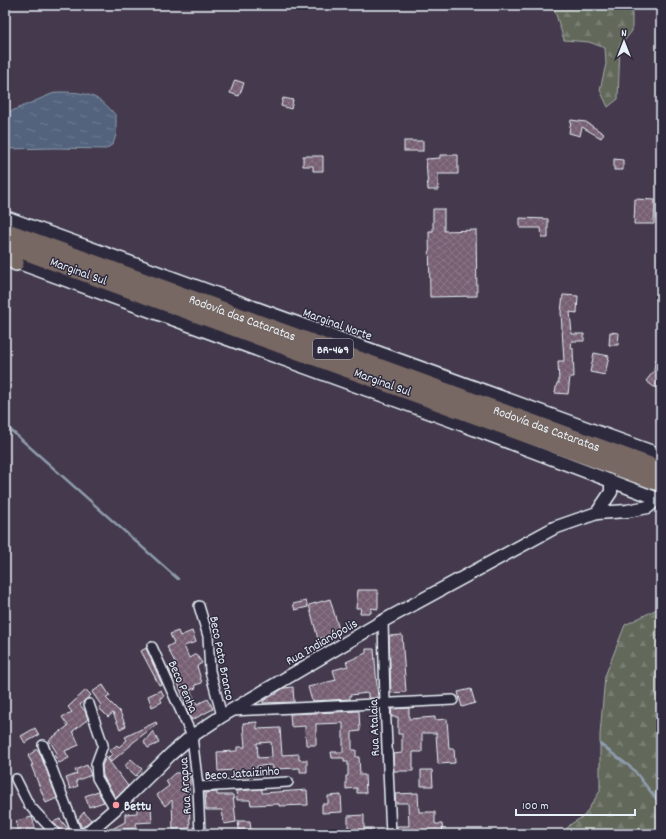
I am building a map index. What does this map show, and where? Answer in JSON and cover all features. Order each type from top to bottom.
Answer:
[{"type":"highway","name":"Rodovía das Cataratas","points":[[5,230],[661,469]]},
{"type":"highway","name":"Rodovía das Cataratas","points":[[5,245],[660,494]]},
{"type":"highway","points":[[611,451],[661,456]]},
{"type":"street","name":"Marginal Norte","points":[[5,217],[661,456]]},
{"type":"street","name":"Marginal Sul","points":[[9,259],[450,420],[611,482],[660,494]]},
{"type":"street","points":[[597,513],[612,492],[611,482]]},
{"type":"street","name":"Rua Indianópolis","points":[[86,834],[115,809],[171,754],[192,736],[226,713],[383,621],[554,528],[597,513],[627,511],[648,506],[660,494]]},
{"type":"street","name":"Beco Pato Branco","points":[[199,606],[208,636],[210,671],[226,713]]},
{"type":"street","name":"Rua Atalaia","points":[[383,621],[391,834]]},
{"type":"street","name":"Beco Penha","points":[[152,647],[192,736]]},
{"type":"street","points":[[226,713],[385,702],[453,700]]},
{"type":"street","points":[[89,704],[103,745],[96,764],[97,778],[115,809]]},
{"type":"street","name":"Rua Arapua","points":[[192,736],[198,788],[200,834]]},
{"type":"street","points":[[43,745],[77,834]]},
{"type":"street","points":[[16,779],[29,805],[56,834]]},
{"type":"street","name":"Beco Jataizinho","points":[[198,788],[288,782]]},
{"type":"green space","points":[[553,5],[632,5],[632,31],[620,46],[618,99],[608,107],[600,90],[606,64],[605,48],[589,42],[564,40]]},
{"type":"green space","points":[[661,607],[661,834],[562,834],[571,824],[584,816],[600,791],[600,735],[605,676],[625,625]]},
{"type":"water","points":[[58,92],[84,94],[104,103],[116,116],[116,135],[113,144],[106,149],[5,149],[5,114]]},
{"type":"building","points":[[235,80],[244,83],[239,96],[230,93]]},
{"type":"building","points":[[283,98],[293,100],[291,109],[281,106]]},
{"type":"building","points":[[571,120],[586,122],[604,134],[601,138],[582,127],[580,136],[569,133]]},
{"type":"building","points":[[404,141],[423,141],[423,151],[404,151]]},
{"type":"building","points":[[440,155],[458,155],[458,174],[438,174],[438,190],[428,190],[426,159],[440,158]]},
{"type":"building","points":[[303,156],[323,156],[323,171],[313,171],[313,166],[303,166]]},
{"type":"building","points":[[614,159],[623,160],[623,170],[614,170]]},
{"type":"building","points":[[635,199],[655,200],[654,224],[634,224]]},
{"type":"building","points":[[433,209],[444,209],[444,231],[476,230],[477,296],[430,297],[429,231],[433,231]]},
{"type":"building","points":[[520,218],[548,219],[548,238],[542,238],[541,228],[520,228]]},
{"type":"building","points":[[563,295],[578,296],[577,313],[570,312],[572,334],[584,334],[584,341],[572,341],[571,348],[573,348],[574,377],[570,377],[568,394],[555,393],[557,383],[559,383],[558,361],[564,361],[561,312]]},
{"type":"building","points":[[610,332],[619,333],[618,345],[609,345]]},
{"type":"building","points":[[594,353],[609,356],[605,375],[590,372]]},
{"type":"building","points":[[655,360],[661,361],[661,388],[654,387],[646,381],[654,371]]},
{"type":"building","points":[[358,590],[378,590],[378,609],[371,608],[371,613],[360,613],[361,608],[356,608]]},
{"type":"building","points":[[330,599],[340,633],[318,639],[309,605]]},
{"type":"building","points":[[306,601],[308,607],[295,610],[293,604]]},
{"type":"building","points":[[178,631],[180,636],[192,631],[196,642],[184,646],[189,658],[196,654],[202,663],[197,666],[202,683],[195,685],[196,688],[190,690],[197,704],[208,699],[213,709],[192,720],[184,703],[185,702],[176,678],[173,679],[168,668],[176,664],[167,647],[174,643],[170,634]]},
{"type":"building","points":[[402,635],[406,692],[391,693],[389,636]]},
{"type":"building","points":[[146,648],[162,684],[159,685],[141,651]]},
{"type":"building","points":[[366,649],[374,649],[378,698],[368,698],[368,693],[350,695],[350,699],[312,701],[308,687],[336,680],[333,670],[348,666],[346,662],[366,653]]},
{"type":"building","points":[[103,685],[110,696],[106,698],[120,712],[126,726],[120,729],[113,713],[108,717],[99,708],[101,705],[92,692]]},
{"type":"building","points":[[293,687],[294,702],[263,703],[263,701],[277,694],[276,693],[284,688]]},
{"type":"building","points":[[471,689],[475,703],[462,707],[458,692]]},
{"type":"building","points":[[86,690],[91,695],[80,705],[85,711],[88,719],[73,731],[79,745],[65,751],[69,758],[59,763],[54,755],[57,753],[49,740],[68,726],[62,717],[72,712],[68,707]]},
{"type":"building","points":[[161,690],[164,696],[160,698],[162,702],[152,707],[148,696]]},
{"type":"building","points":[[409,708],[409,719],[435,717],[435,720],[447,719],[449,749],[454,749],[455,763],[438,764],[436,733],[422,733],[422,752],[413,752],[413,771],[394,771],[393,754],[402,753],[402,734],[398,734],[398,717],[392,717],[391,709]]},
{"type":"building","points":[[359,711],[360,731],[352,732],[352,750],[356,750],[356,757],[359,757],[360,775],[365,775],[366,793],[357,793],[357,788],[346,789],[348,762],[344,762],[344,758],[332,758],[331,752],[343,752],[343,723],[316,724],[316,745],[306,745],[305,726],[291,727],[290,714]]},
{"type":"building","points":[[156,722],[157,724],[111,762],[108,758],[112,754],[109,751],[117,745],[119,747],[127,740],[125,737]]},
{"type":"building","points":[[257,722],[257,729],[280,728],[282,755],[299,754],[299,760],[307,760],[307,772],[300,772],[300,768],[273,769],[272,765],[257,766],[257,775],[235,777],[235,770],[218,771],[217,752],[237,751],[237,747],[245,747],[243,723]],"holes":[[[271,742],[272,757],[258,758],[257,743]]]},
{"type":"building","points":[[35,728],[39,735],[25,743],[21,736]]},
{"type":"building","points":[[153,731],[159,743],[148,748],[144,742]]},
{"type":"building","points":[[37,749],[40,753],[57,798],[46,803],[31,765],[33,765],[28,756]]},
{"type":"building","points":[[106,757],[128,786],[116,798],[103,776],[102,766]]},
{"type":"building","points":[[131,759],[142,769],[136,776],[125,766]]},
{"type":"building","points":[[87,765],[91,775],[76,781],[78,786],[70,789],[66,778],[77,774],[75,770]]},
{"type":"building","points":[[421,770],[432,770],[433,786],[421,786]]},
{"type":"building","points":[[175,773],[190,773],[190,828],[173,829],[172,800],[165,806],[157,795],[169,786],[166,781]]},
{"type":"building","points":[[262,789],[262,793],[307,790],[308,805],[251,805],[250,800],[237,800],[236,791]]},
{"type":"building","points":[[98,791],[104,802],[89,807],[85,796]]},
{"type":"building","points":[[217,792],[217,795],[233,795],[236,822],[224,824],[222,810],[206,810],[205,793]]},
{"type":"building","points":[[418,793],[419,812],[435,812],[435,824],[442,824],[443,834],[397,834],[397,826],[409,826],[408,803],[396,803],[395,794]]},
{"type":"building","points":[[341,795],[342,812],[322,813],[322,804],[328,804],[328,796]]},
{"type":"building","points":[[151,806],[152,822],[136,823],[136,828],[121,829],[124,834],[103,834],[125,822],[125,814],[137,813],[137,807]]},
{"type":"building","points":[[84,812],[91,820],[82,828],[78,819]]},
{"type":"building","points":[[364,815],[364,828],[373,828],[374,834],[347,834],[348,816]]},
{"type":"building","points":[[32,817],[37,834],[19,834],[16,821]]},
{"type":"building","points":[[60,819],[71,834],[62,834],[53,822]]},
{"type":"building","points":[[238,821],[250,821],[251,830],[239,830]]},
{"type":"waterway","points":[[5,425],[178,579]]},
{"type":"waterway","points":[[600,744],[633,769],[661,805]]},
{"type":"place","name":"Bettu","points":[[116,805]]}]
